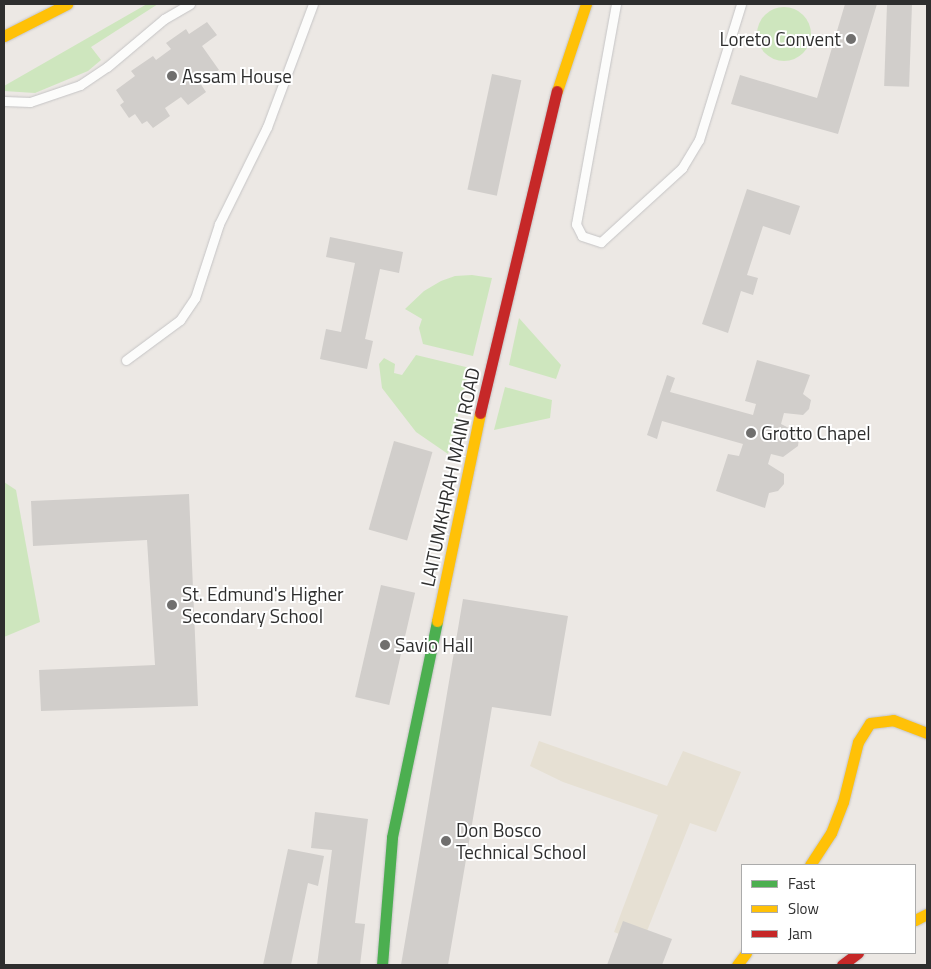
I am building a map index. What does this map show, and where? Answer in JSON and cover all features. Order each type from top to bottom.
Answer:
[{"type":"main road","points":[[4,36],[67,4]]},
{"type":"main road","name":"LAITUMKHRAH MAIN ROAD","points":[[382,965],[392,838],[483,398],[562,70],[586,4]]},
{"type":"main road","points":[[811,864],[832,833],[843,802],[858,742],[870,723],[893,720],[927,732]]},
{"type":"main road","points":[[738,965],[745,954]]},
{"type":"main road","points":[[842,965],[857,954]]},
{"type":"lane","points":[[4,101],[30,102],[80,85],[107,67],[164,19],[190,4]]},
{"type":"lane","points":[[126,360],[180,320],[196,298],[220,224],[267,128],[313,4]]},
{"type":"lane","points":[[616,4],[576,224],[582,236],[601,242],[682,168],[695,147],[741,4]]},
{"type":"shaded area","points":[[539,741],[667,786],[683,751],[741,772],[716,832],[690,823],[647,931],[635,940],[614,932],[658,815],[563,782],[530,766]]},
{"type":"green space","points":[[147,4],[158,4],[91,47],[101,60],[88,71],[35,93],[4,91],[4,86]]},
{"type":"green space","points":[[784,7],[794,9],[803,15],[809,24],[811,34],[809,44],[803,53],[794,59],[784,61],[774,59],[765,53],[759,44],[757,34],[759,24],[765,15],[774,9]]},
{"type":"green space","points":[[472,275],[492,278],[473,356],[423,344],[419,328],[422,319],[405,309],[424,291],[441,281],[455,276]]},
{"type":"green space","points":[[519,318],[561,365],[556,379],[509,365]]},
{"type":"green space","points":[[416,355],[470,368],[448,454],[416,432],[382,388],[379,364],[384,358],[395,364],[394,373],[402,375]]},
{"type":"green space","points":[[505,387],[552,400],[550,418],[494,430]]},
{"type":"green space","points":[[4,482],[16,490],[40,622],[4,637]]},
{"type":"building","name":"Loreto Convent","points":[[845,4],[877,4],[838,134],[731,104],[740,75],[817,98]]},
{"type":"building","points":[[887,4],[912,5],[909,87],[884,86]]},
{"type":"building","points":[[207,22],[217,35],[202,46],[219,70],[200,83],[206,92],[188,105],[181,97],[165,108],[170,116],[153,128],[147,121],[142,124],[135,114],[129,118],[120,105],[124,102],[116,90],[135,76],[131,71],[153,56],[156,60],[171,49],[166,43],[186,29],[189,34]]},
{"type":"building","points":[[492,74],[521,80],[497,196],[467,189]]},
{"type":"building","points":[[747,189],[800,206],[790,235],[763,226],[747,275],[758,278],[753,295],[741,291],[728,333],[702,324]]},
{"type":"building","points":[[330,237],[403,252],[399,273],[380,269],[365,339],[373,341],[367,369],[320,359],[326,329],[341,332],[355,263],[326,257]]},
{"type":"building","name":"Grotto Chapel","points":[[757,360],[810,375],[803,394],[811,400],[809,409],[803,415],[784,413],[781,424],[795,431],[799,438],[798,446],[783,457],[771,454],[768,464],[784,474],[784,484],[778,491],[769,493],[765,508],[716,491],[728,454],[739,456],[743,444],[662,421],[657,439],[647,435],[667,375],[675,378],[670,392],[753,415],[756,404],[745,401]]},
{"type":"building","points":[[394,441],[432,452],[407,540],[369,529]]},
{"type":"building","name":"St. Edmund's Higher Secondary School","points":[[189,494],[198,706],[41,711],[39,670],[155,665],[147,540],[33,546],[31,501]]},
{"type":"building","name":"Savio Hall","points":[[381,585],[415,593],[389,705],[355,697]]},
{"type":"building","name":"Don Bosco Technical School","points":[[463,599],[568,616],[551,716],[492,707],[448,965],[401,965]]},
{"type":"building","points":[[315,812],[368,819],[355,923],[365,924],[360,965],[317,965],[332,850],[311,848]]},
{"type":"building","points":[[288,849],[324,856],[318,886],[308,883],[291,965],[263,965]]},
{"type":"building","points":[[623,921],[672,939],[662,965],[607,965]]},
{"type":"traffic: fast","points":[[382,965],[392,837],[437,621]]},
{"type":"traffic: slow","points":[[4,36],[67,4]]},
{"type":"traffic: slow","points":[[557,91],[586,4]]},
{"type":"traffic: slow","points":[[437,621],[480,413]]},
{"type":"traffic: slow","points":[[811,864],[831,833],[843,802],[858,742],[870,723],[893,720],[927,733]]},
{"type":"traffic: slow","points":[[916,920],[927,914]]},
{"type":"traffic: slow","points":[[737,965],[745,954]]},
{"type":"traffic: jam","points":[[480,413],[557,91]]},
{"type":"traffic: jam","points":[[842,965],[857,954]]},
{"type":"place","name":"Loreto Convent","points":[[851,39]]},
{"type":"place","name":"Assam House","points":[[172,76]]},
{"type":"place","name":"Grotto Chapel","points":[[751,433]]},
{"type":"place","name":"St. Edmund's Higher Secondary School","points":[[172,605]]},
{"type":"place","name":"Savio Hall","points":[[385,645]]},
{"type":"place","name":"Don Bosco Technical School","points":[[446,841]]}]
